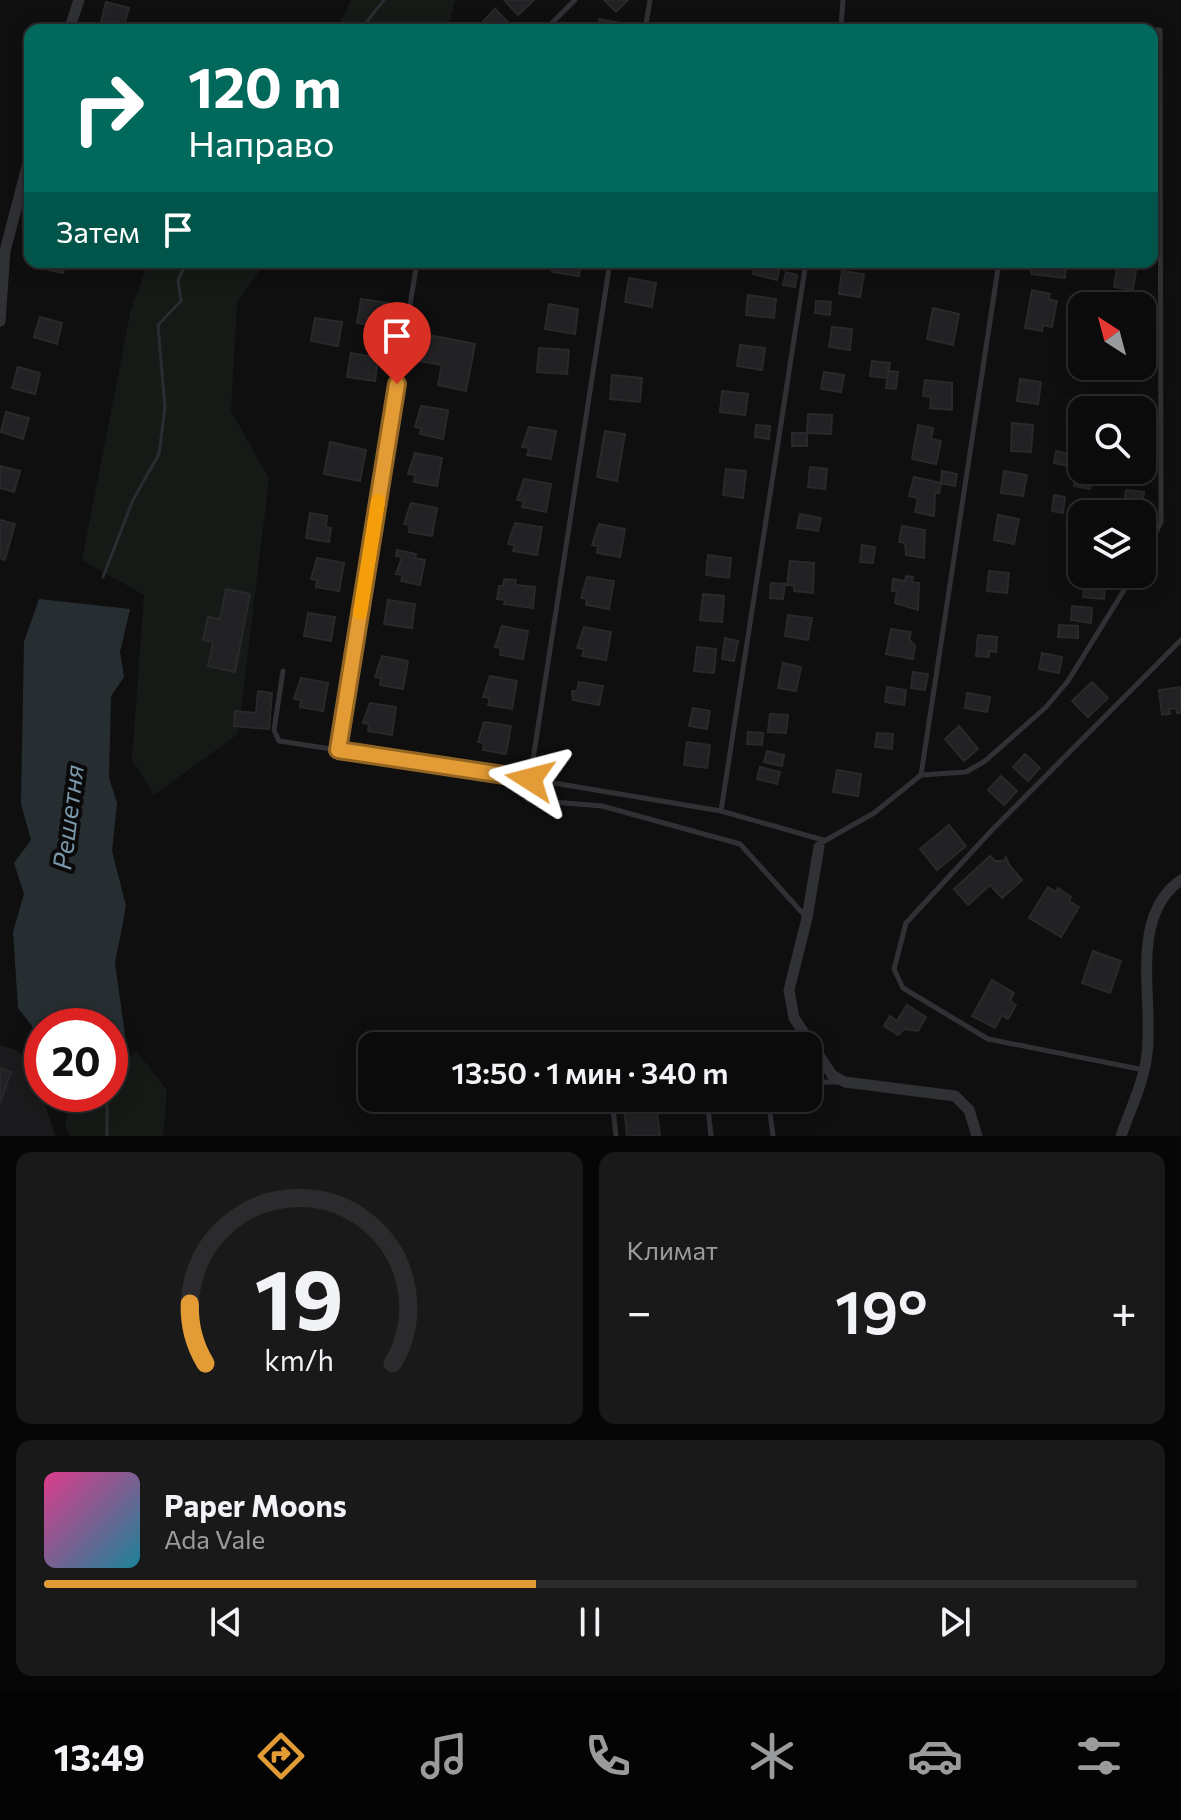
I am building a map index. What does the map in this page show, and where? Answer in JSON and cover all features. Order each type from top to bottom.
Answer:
[{"type":"street","points":[[71,24],[79,0]]},
{"type":"street","points":[[0,321],[2,250],[24,175]]},
{"type":"street","points":[[821,844],[789,990],[794,1018],[832,1075],[845,1082],[955,1096],[969,1110],[977,1136]]},
{"type":"street","points":[[1121,1136],[1145,1070],[1148,1052],[1148,953],[1153,915],[1169,889],[1181,880]]},
{"type":"lane","points":[[551,24],[575,0]]},
{"type":"lane","points":[[646,24],[650,0]]},
{"type":"lane","points":[[841,24],[843,0]]},
{"type":"lane","points":[[1156,532],[1161,522],[1158,30]]},
{"type":"lane","points":[[338,750],[416,268]]},
{"type":"lane","points":[[609,268],[528,800],[602,806],[740,844],[807,918]]},
{"type":"lane","points":[[721,811],[805,268]]},
{"type":"lane","points":[[921,775],[998,268]]},
{"type":"lane","points":[[283,671],[275,737],[279,741],[721,811],[821,844],[874,813],[921,775],[966,772],[985,761],[1046,707],[1068,681],[1125,588]]},
{"type":"lane","points":[[1145,1070],[988,1039],[903,988],[894,969],[906,923],[992,830],[1181,640]]},
{"type":"lane","points":[[822,1082],[845,1082]]},
{"type":"lane","points":[[613,1112],[616,1136]]},
{"type":"lane","points":[[708,1112],[711,1136]]},
{"type":"lane","points":[[770,1112],[773,1136]]},
{"type":"shaded area","points":[[351,0],[455,0],[449,24],[340,23]]},
{"type":"shaded area","points":[[147,268],[262,268],[237,302],[231,411],[269,479],[238,734],[154,795],[132,760],[144,595],[82,560],[131,309]]},
{"type":"shaded area","points":[[0,1045],[16,1050],[24,1058],[24,1112],[47,1112],[55,1136],[0,1136]]},
{"type":"shaded area","points":[[136,1051],[167,1090],[163,1136],[71,1136],[65,1126],[67,1112],[128,1112],[128,1058]]},
{"type":"water","points":[[39,599],[130,609],[120,652],[124,677],[111,696],[109,778],[117,803],[112,851],[126,906],[115,963],[121,1008],[24,1008],[24,1016],[18,1008],[13,932],[24,894],[14,863],[31,840],[21,804],[24,642]]},
{"type":"building","points":[[504,0],[534,0],[518,15]]},
{"type":"building","points":[[604,0],[628,0],[616,12]]},
{"type":"building","points":[[106,2],[129,8],[124,24],[101,22]]},
{"type":"building","points":[[495,9],[510,24],[481,24]]},
{"type":"building","points":[[599,19],[626,24],[599,24]]},
{"type":"building","points":[[48,268],[64,268],[63,273]]},
{"type":"building","points":[[552,268],[580,268],[579,276],[552,272]]},
{"type":"building","points":[[754,268],[780,268],[777,280],[753,274]]},
{"type":"building","points":[[1032,268],[1066,268],[1065,278],[1031,274]]},
{"type":"building","points":[[1117,268],[1136,270],[1133,290],[1114,287]]},
{"type":"building","points":[[842,271],[864,274],[860,297],[839,294]]},
{"type":"building","points":[[786,272],[797,275],[795,287],[783,285]]},
{"type":"building","points":[[629,278],[656,283],[652,307],[625,302]]},
{"type":"building","points":[[1032,290],[1050,294],[1048,299],[1057,301],[1052,327],[1043,325],[1042,331],[1025,328]]},
{"type":"building","points":[[748,295],[776,299],[774,318],[746,315]]},
{"type":"building","points":[[361,299],[388,303],[384,327],[357,323]]},
{"type":"building","points":[[816,301],[831,302],[830,315],[815,313]]},
{"type":"building","points":[[549,304],[578,309],[575,334],[545,329]]},
{"type":"building","points":[[933,308],[959,314],[953,345],[927,339]]},
{"type":"building","points":[[40,317],[62,323],[57,344],[34,337]]},
{"type":"building","points":[[315,318],[342,322],[338,346],[311,341]]},
{"type":"building","points":[[832,327],[852,329],[850,350],[829,347]]},
{"type":"building","points":[[424,334],[475,344],[466,391],[438,385],[442,365],[419,361]]},
{"type":"building","points":[[740,345],[765,348],[762,370],[737,366]]},
{"type":"building","points":[[539,348],[569,350],[567,374],[537,372]]},
{"type":"building","points":[[351,353],[378,358],[375,381],[347,377]]},
{"type":"building","points":[[872,361],[890,363],[888,378],[870,376]]},
{"type":"building","points":[[18,367],[40,373],[35,394],[12,388]]},
{"type":"building","points":[[888,371],[898,372],[896,389],[886,388]]},
{"type":"building","points":[[824,372],[844,375],[841,392],[821,389]]},
{"type":"building","points":[[612,375],[642,378],[640,402],[610,399]]},
{"type":"building","points":[[1020,379],[1041,382],[1038,404],[1017,401]]},
{"type":"building","points":[[925,380],[952,383],[952,410],[930,408],[931,397],[923,396]]},
{"type":"building","points":[[722,391],[748,394],[745,415],[720,412]]},
{"type":"building","points":[[421,406],[448,410],[443,439],[420,434],[421,428],[415,427]]},
{"type":"building","points":[[6,412],[29,418],[23,439],[1,432]]},
{"type":"building","points":[[808,414],[832,415],[831,434],[807,433]]},
{"type":"building","points":[[1012,423],[1033,425],[1031,452],[1011,451]]},
{"type":"building","points":[[756,425],[770,426],[769,439],[755,437]]},
{"type":"building","points":[[918,425],[933,428],[931,439],[941,441],[936,464],[912,459]]},
{"type":"building","points":[[529,427],[556,431],[551,459],[527,455],[529,448],[522,447]]},
{"type":"building","points":[[605,431],[625,434],[617,481],[597,477]]},
{"type":"building","points":[[792,433],[807,433],[807,446],[792,446]]},
{"type":"building","points":[[330,442],[366,450],[360,481],[324,474]]},
{"type":"building","points":[[1056,451],[1068,453],[1068,466],[1054,463]]},
{"type":"building","points":[[415,453],[442,458],[437,486],[414,482],[415,475],[408,474]]},
{"type":"building","points":[[0,466],[20,471],[14,492],[0,488]]},
{"type":"building","points":[[810,467],[827,469],[825,489],[808,487]]},
{"type":"building","points":[[726,469],[746,471],[743,498],[723,495]]},
{"type":"building","points":[[942,471],[957,474],[955,486],[941,483]]},
{"type":"building","points":[[1004,471],[1027,475],[1023,496],[1001,493]]},
{"type":"building","points":[[914,477],[941,483],[939,493],[935,492],[934,516],[915,512],[918,498],[909,496]]},
{"type":"building","points":[[524,479],[551,484],[546,512],[522,507],[524,501],[517,500]]},
{"type":"building","points":[[1074,484],[1091,484],[1090,489]]},
{"type":"building","points":[[1126,490],[1144,492],[1143,500],[1125,500]]},
{"type":"building","points":[[1054,495],[1065,497],[1063,513],[1052,511]]},
{"type":"building","points":[[411,503],[437,508],[432,536],[409,532],[410,525],[404,524]]},
{"type":"building","points":[[310,513],[327,516],[326,527],[331,528],[329,542],[306,538]]},
{"type":"building","points":[[800,514],[821,518],[818,531],[797,528]]},
{"type":"building","points":[[998,515],[1019,519],[1014,544],[994,540]]},
{"type":"building","points":[[0,520],[15,524],[5,560],[0,558]]},
{"type":"building","points":[[515,523],[542,527],[537,555],[513,551],[515,545],[508,544]]},
{"type":"building","points":[[599,524],[625,529],[620,557],[597,553],[598,546],[592,545]]},
{"type":"building","points":[[902,526],[925,530],[924,558],[906,555],[905,543],[899,542]]},
{"type":"building","points":[[862,545],[875,547],[873,563],[860,562]]},
{"type":"building","points":[[397,550],[416,554],[415,558],[425,560],[420,585],[401,581],[403,575],[396,574],[402,557],[396,556]]},
{"type":"building","points":[[708,555],[731,558],[729,578],[706,575]]},
{"type":"building","points":[[317,558],[344,563],[339,591],[316,587],[317,580],[311,579]]},
{"type":"building","points":[[790,561],[814,563],[813,593],[794,591],[794,585],[787,585]]},
{"type":"building","points":[[989,571],[1009,573],[1007,593],[987,591]]},
{"type":"building","points":[[906,576],[913,577],[912,582],[919,583],[918,610],[895,603],[897,591],[892,591],[893,579],[905,581]]},
{"type":"building","points":[[587,577],[614,581],[609,609],[586,605],[587,599],[581,598]]},
{"type":"building","points":[[504,579],[516,580],[515,585],[535,587],[533,608],[504,604],[505,600],[497,599],[499,586],[503,586]]},
{"type":"building","points":[[771,583],[785,584],[783,599],[770,598]]},
{"type":"building","points":[[1084,588],[1105,588],[1104,599],[1083,597]]},
{"type":"building","points":[[226,589],[250,594],[235,672],[208,666],[213,642],[203,640],[208,617],[220,619]]},
{"type":"building","points":[[703,594],[724,596],[722,622],[700,620]]},
{"type":"building","points":[[388,600],[415,604],[412,628],[384,624]]},
{"type":"building","points":[[1072,606],[1092,608],[1091,623],[1071,620]]},
{"type":"building","points":[[308,613],[335,617],[331,641],[304,636]]},
{"type":"building","points":[[788,615],[812,618],[808,640],[785,636]]},
{"type":"building","points":[[1059,625],[1078,626],[1078,638],[1058,637]]},
{"type":"building","points":[[502,626],[528,631],[523,659],[500,655],[501,648],[495,647]]},
{"type":"building","points":[[584,627],[611,632],[606,660],[582,656],[584,649],[577,648]]},
{"type":"building","points":[[891,629],[911,632],[909,639],[915,646],[913,659],[886,654]]},
{"type":"building","points":[[978,635],[997,637],[996,652],[989,651],[989,657],[976,656]]},
{"type":"building","points":[[725,638],[738,641],[734,661],[722,659]]},
{"type":"building","points":[[697,647],[716,649],[714,673],[694,671]]},
{"type":"building","points":[[1042,653],[1062,657],[1059,673],[1039,669]]},
{"type":"building","points":[[382,656],[408,661],[403,689],[380,685],[381,678],[375,677]]},
{"type":"building","points":[[783,663],[801,667],[796,691],[778,688]]},
{"type":"building","points":[[913,672],[928,674],[925,690],[911,688]]},
{"type":"building","points":[[490,676],[517,681],[512,709],[488,705],[490,698],[483,697]]},
{"type":"building","points":[[301,678],[328,683],[323,711],[300,707],[301,700],[294,699]]},
{"type":"building","points":[[579,682],[603,686],[599,705],[573,700],[572,691],[577,691]]},
{"type":"building","points":[[1092,682],[1108,698],[1088,717],[1072,701]]},
{"type":"building","points":[[887,687],[906,690],[904,705],[885,702]]},
{"type":"building","points":[[1181,687],[1181,713],[1177,713],[1176,708],[1169,709],[1170,714],[1162,715],[1159,690]]},
{"type":"building","points":[[258,691],[272,693],[269,729],[234,726],[235,711],[256,713]]},
{"type":"building","points":[[967,693],[990,697],[987,712],[965,708]]},
{"type":"building","points":[[370,703],[396,707],[392,735],[368,731],[369,724],[363,723]]},
{"type":"building","points":[[693,708],[710,711],[707,729],[689,726]]},
{"type":"building","points":[[770,714],[788,715],[786,733],[768,732]]},
{"type":"building","points":[[484,722],[511,726],[506,754],[483,750],[484,743],[478,742]]},
{"type":"building","points":[[959,726],[978,749],[964,761],[945,739]]},
{"type":"building","points":[[748,732],[763,733],[762,745],[747,744]]},
{"type":"building","points":[[877,733],[893,734],[892,749],[875,747]]},
{"type":"building","points":[[687,742],[710,745],[707,768],[684,765]]},
{"type":"building","points":[[767,751],[784,755],[782,766],[764,762]]},
{"type":"building","points":[[1025,754],[1040,768],[1028,781],[1013,767]]},
{"type":"building","points":[[760,767],[780,772],[777,784],[757,779]]},
{"type":"building","points":[[837,770],[861,774],[858,796],[833,792]]},
{"type":"building","points":[[1001,776],[1017,791],[1004,805],[988,790]]},
{"type":"building","points":[[949,825],[966,846],[937,870],[920,849]]},
{"type":"building","points":[[990,856],[995,861],[1003,861],[1006,857],[1022,880],[1002,898],[990,885],[968,905],[954,889]]},
{"type":"building","points":[[1048,887],[1056,892],[1058,888],[1079,907],[1061,937],[1029,918]]},
{"type":"building","points":[[1093,951],[1121,961],[1110,993],[1082,983]]},
{"type":"building","points":[[992,980],[1014,993],[1010,1001],[1016,1005],[1008,1019],[1002,1015],[995,1028],[972,1016]]},
{"type":"building","points":[[907,1005],[926,1017],[918,1031],[904,1029],[898,1035],[884,1026],[890,1016],[897,1021]]},
{"type":"building","points":[[0,1068],[11,1072],[0,1103]]},
{"type":"building","points":[[625,1112],[657,1112],[660,1136],[627,1136]]},
{"type":"waterway","name":"Решетня","points":[[365,24],[384,0]]},
{"type":"waterway","name":"Решетня","points":[[103,577],[133,500],[159,454],[165,408],[158,325],[181,301],[178,280],[184,268]]},
{"type":"waterway","name":"Решетня","points":[[107,1112],[107,1136]]},
{"type":"slow traffic","points":[[360,613],[378,501]]},
{"type":"route","points":[[397,384],[338,750],[530,779]]}]
